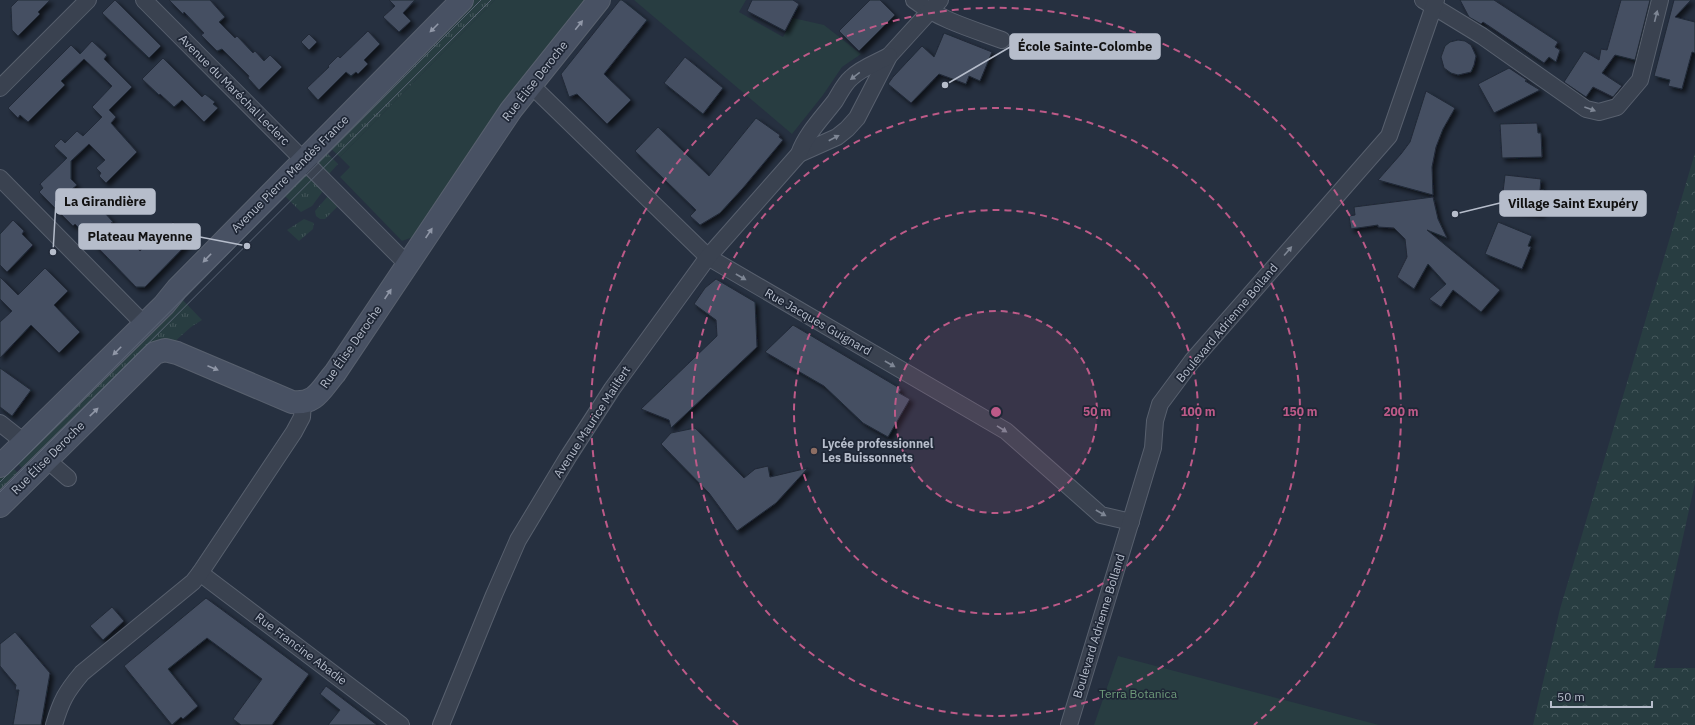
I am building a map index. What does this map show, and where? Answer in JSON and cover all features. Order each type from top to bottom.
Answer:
[{"type":"main road","name":"Avenue Pierre Mendès France","points":[[0,466],[144,324],[272,190],[303,161],[462,0]]},
{"type":"main road","name":"Rue Élise Deroche","points":[[0,506],[155,353],[165,350],[177,353],[292,402],[303,403],[313,399],[335,373],[511,110],[599,0]]},
{"type":"street","points":[[0,88],[88,0]]},
{"type":"street","name":"Avenue du Maréchal Leclerc","points":[[144,0],[408,265]]},
{"type":"street","points":[[914,0],[935,5],[952,22],[1002,40]]},
{"type":"street","points":[[1431,2],[1586,109],[1599,112],[1617,107],[1640,80],[1660,0]]},
{"type":"street","name":"Boulevard Adrienne Bolland","points":[[1069,725],[1152,448],[1155,421],[1160,404],[1192,361],[1389,136],[1431,2]]},
{"type":"street","name":"Avenue Maurice Mailfert","points":[[799,154],[837,137],[847,129],[857,118],[889,56],[935,5]]},
{"type":"street","name":"Avenue Maurice Mailfert","points":[[441,725],[518,540],[568,457],[612,389],[708,257],[799,154],[803,144],[851,78],[889,56]]},
{"type":"street","name":"Rue Jacques Guignard","points":[[531,85],[708,257],[1006,431],[1101,515],[1131,522]]},
{"type":"street","points":[[0,178],[144,324]]},
{"type":"street","points":[[54,725],[60,703],[68,689],[82,673],[193,582],[200,573],[294,432],[302,417],[303,403]]},
{"type":"street","points":[[0,424],[24,442]]},
{"type":"street","points":[[46,459],[68,478]]},
{"type":"street","name":"Rue Francine Abadie","points":[[200,573],[401,725]]},
{"type":"green space","points":[[473,0],[495,0],[340,157],[328,146]]},
{"type":"green space","points":[[495,0],[589,0],[413,237],[402,241],[340,177],[350,167],[340,157]]},
{"type":"green space","points":[[634,0],[746,0],[739,12],[783,37],[793,18],[824,25],[861,54],[842,67],[823,95],[792,134]]},
{"type":"green space","points":[[324,150],[338,164],[327,176],[316,165]]},
{"type":"green space","points":[[1695,153],[1695,483],[1654,668],[1695,668],[1695,725],[1533,725],[1560,609]]},
{"type":"green space","points":[[304,174],[323,191],[312,206],[301,212],[280,191]]},
{"type":"green space","points":[[328,196],[338,206],[325,219],[320,219],[316,216],[315,211]]},
{"type":"green space","points":[[304,219],[314,223],[313,229],[299,241],[287,230]]},
{"type":"green space","points":[[177,294],[202,320],[191,327],[27,473],[14,460]]},
{"type":"green space","points":[[10,465],[22,477],[0,500],[0,474]]},
{"type":"green space","name":"Terra Botanica","points":[[1118,656],[1379,725],[1094,725]]},
{"type":"building","points":[[18,0],[50,0],[38,12],[40,14],[18,36],[12,30],[11,7]]},
{"type":"building","points":[[115,0],[161,46],[149,58],[102,13]]},
{"type":"building","points":[[169,0],[210,0],[225,17],[219,22],[235,38],[237,36],[253,53],[255,51],[264,61],[270,55],[282,67],[259,90],[248,78],[249,76],[222,49],[217,51],[201,35],[204,33],[184,12],[183,14]]},
{"type":"building","points":[[389,0],[415,0],[403,13],[411,21],[399,32],[383,17],[395,6]]},
{"type":"building","points":[[620,0],[647,20],[604,74],[631,100],[607,124],[577,94],[569,97],[561,74]]},
{"type":"building","points":[[752,0],[793,0],[799,4],[785,31],[747,11]]},
{"type":"building","points":[[870,0],[880,0],[895,15],[859,51],[839,31]]},
{"type":"building","points":[[1460,0],[1494,0],[1558,42],[1555,47],[1560,50],[1556,62],[1549,57],[1544,63],[1483,22],[1481,24],[1469,17]]},
{"type":"building","points":[[1621,0],[1650,0],[1635,60],[1615,55],[1602,73],[1622,86],[1613,97],[1593,87],[1586,97],[1564,82],[1584,51],[1599,60],[1601,49],[1607,50]]},
{"type":"building","points":[[1674,0],[1691,0],[1675,17],[1695,22],[1695,53],[1692,52],[1682,89],[1668,86],[1670,80],[1654,76]]},
{"type":"building","points":[[368,31],[380,44],[364,60],[368,64],[358,74],[356,72],[351,76],[346,72],[318,100],[307,88],[338,56],[340,58]]},
{"type":"building","points":[[944,33],[992,52],[980,81],[969,76],[966,84],[939,74],[911,103],[888,84],[922,46],[934,57]]},
{"type":"building","points":[[309,34],[317,42],[309,50],[301,42]]},
{"type":"building","points":[[1458,40],[1465,41],[1471,45],[1476,56],[1471,72],[1458,75],[1451,73],[1444,68],[1441,57],[1445,46],[1450,42]]},
{"type":"building","points":[[92,41],[107,55],[104,59],[132,87],[109,110],[116,117],[111,123],[137,152],[106,183],[99,176],[101,173],[96,168],[105,160],[89,144],[71,161],[71,179],[77,185],[71,190],[95,213],[98,210],[102,214],[104,212],[113,222],[111,223],[140,251],[163,229],[164,230],[173,222],[191,240],[145,287],[136,287],[75,224],[73,226],[39,192],[43,188],[40,184],[67,158],[54,146],[61,139],[65,143],[77,131],[83,136],[102,117],[92,107],[112,86],[84,59],[61,81],[65,85],[28,122],[20,115],[18,118],[8,108],[71,45],[80,54]]},
{"type":"building","points":[[685,57],[723,88],[703,114],[664,83]]},
{"type":"building","points":[[163,58],[202,97],[205,94],[215,102],[213,104],[218,108],[204,122],[182,100],[174,107],[142,79]]},
{"type":"building","points":[[1509,68],[1527,80],[1525,81],[1540,90],[1494,113],[1478,84]]},
{"type":"building","points":[[1426,91],[1455,108],[1443,129],[1436,147],[1432,167],[1433,195],[1378,180],[1410,142]]},
{"type":"building","points":[[756,118],[780,135],[779,137],[783,140],[720,213],[700,225],[690,216],[696,210],[635,151],[658,127],[709,176]]},
{"type":"building","points":[[1537,123],[1538,133],[1541,133],[1542,157],[1502,158],[1500,124]]},
{"type":"building","points":[[1505,175],[1541,179],[1540,190],[1544,190],[1541,214],[1501,209]]},
{"type":"building","points":[[1433,197],[1438,219],[1447,238],[1427,230],[1500,290],[1481,312],[1453,290],[1441,307],[1429,299],[1446,284],[1428,264],[1414,289],[1397,277],[1407,257],[1405,239],[1394,228],[1378,227],[1378,225],[1351,229],[1349,216],[1355,215],[1354,207]]},
{"type":"building","points":[[13,220],[24,231],[22,234],[33,245],[7,272],[0,265],[0,234]]},
{"type":"building","points":[[1498,222],[1532,236],[1528,246],[1531,247],[1522,269],[1485,254]]},
{"type":"building","points":[[45,268],[68,291],[54,305],[80,332],[59,353],[31,325],[0,358],[0,322],[12,311],[0,299],[0,277],[18,295]]},
{"type":"building","points":[[716,279],[755,302],[757,347],[671,428],[669,420],[641,409],[717,336],[716,320],[694,304],[705,288]]},
{"type":"building","points":[[793,325],[901,389],[899,393],[910,399],[888,437],[863,423],[824,386],[765,352]]},
{"type":"building","points":[[0,368],[31,390],[12,416],[0,407]]},
{"type":"building","points":[[695,428],[744,478],[755,469],[768,466],[770,477],[808,468],[776,503],[737,531],[709,493],[661,444],[671,433]]},
{"type":"building","points":[[206,598],[309,674],[272,725],[241,725],[233,719],[262,679],[207,638],[168,669],[198,706],[183,719],[181,717],[172,725],[124,666]]},
{"type":"building","points":[[112,607],[124,621],[103,640],[90,626]]},
{"type":"building","points":[[15,632],[50,673],[41,725],[13,725],[19,690],[15,690],[16,685],[0,666],[0,644]]},
{"type":"building","points":[[326,686],[377,725],[328,725],[340,710],[320,694]]},
{"type":"tram line","points":[[0,482],[481,0]]},
{"type":"tram line","points":[[0,492],[491,0]]},
{"type":"place","name":"École Sainte-Colombe","points":[[945,85]]},
{"type":"place","name":"Village Saint Exupéry","points":[[1455,214]]},
{"type":"place","name":"Plateau Mayenne","points":[[247,246]]},
{"type":"place","name":"La Girandière","points":[[53,252]]},
{"type":"place","name":"Lycée professionnel Les Buissonnets","points":[[814,451]]}]
